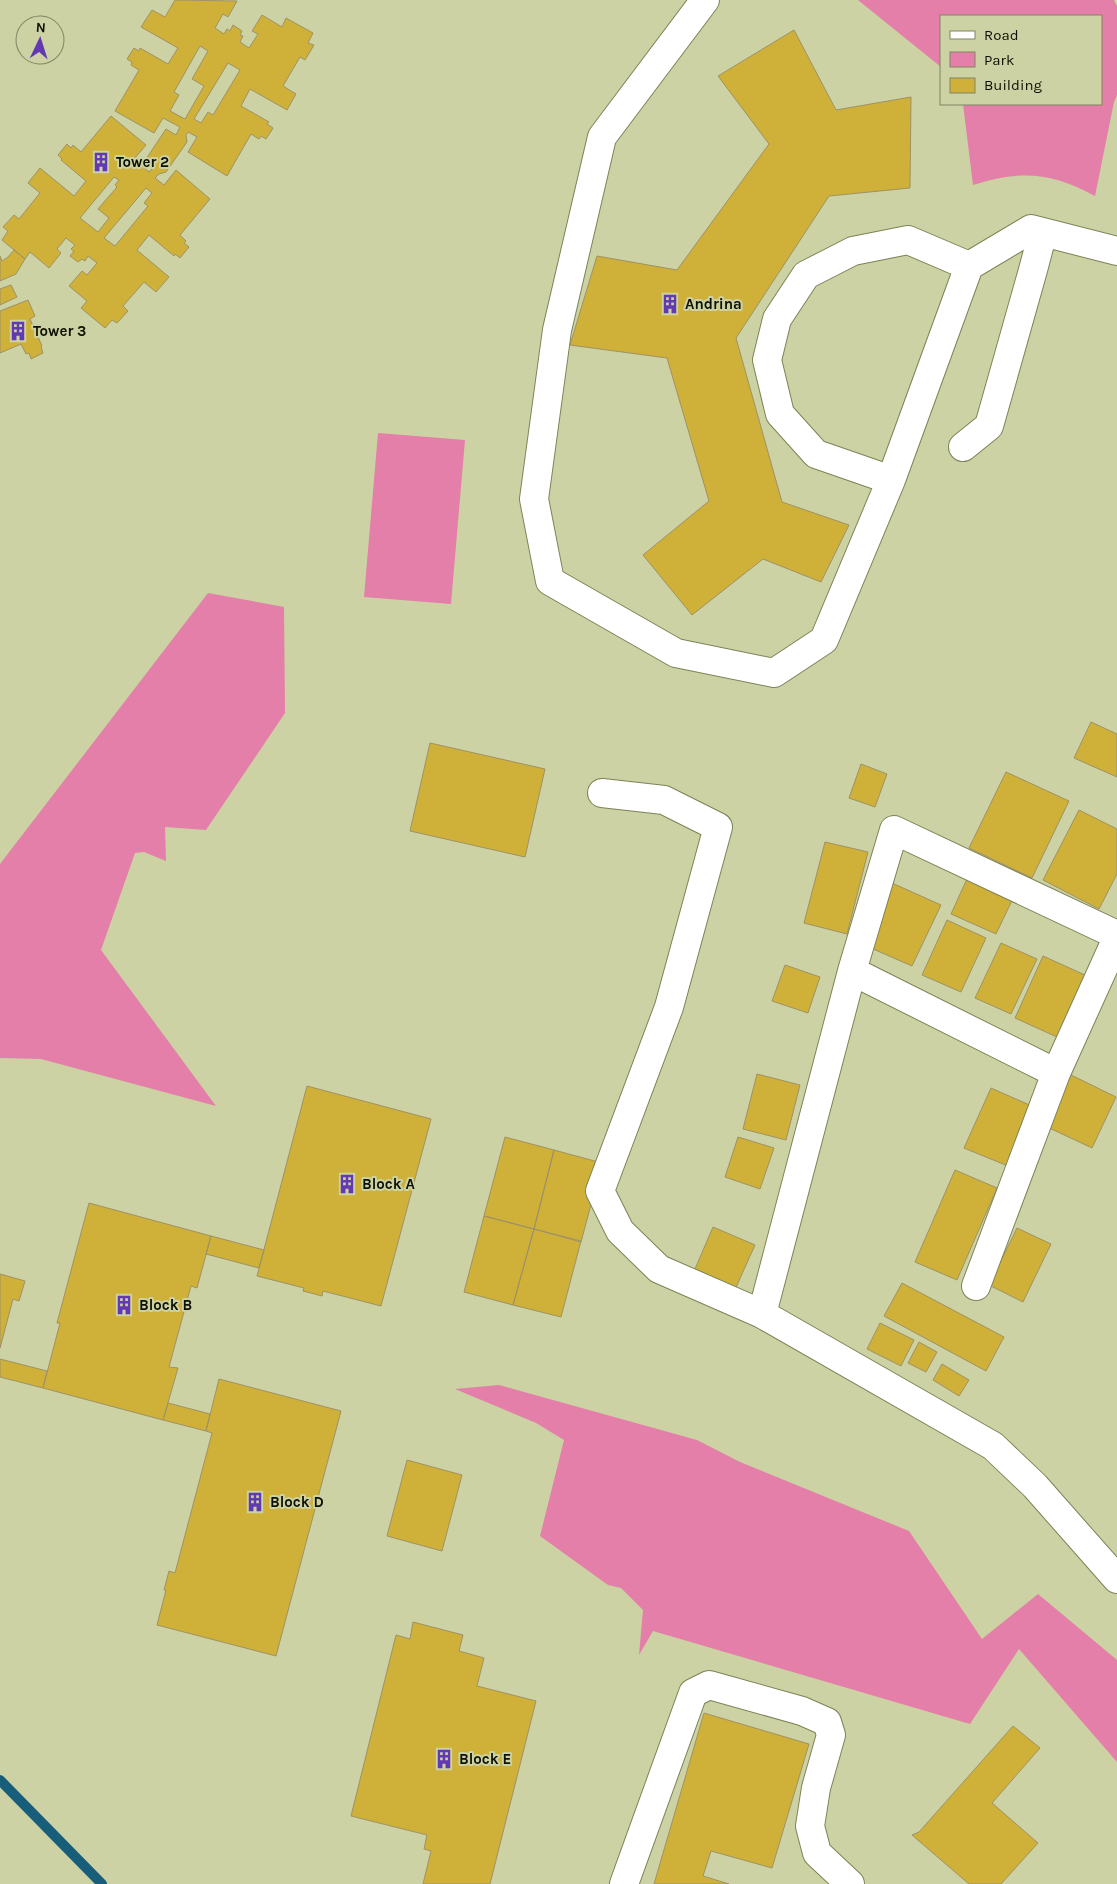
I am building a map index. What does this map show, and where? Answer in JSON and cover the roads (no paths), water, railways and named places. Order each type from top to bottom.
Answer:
[{"type":"street","points":[[705,0],[602,137],[557,330],[534,499],[550,581],[676,653],[774,673],[824,640],[891,480],[969,266],[1031,228],[1117,251]]},
{"type":"street","points":[[963,447],[989,426],[1034,270],[1042,232]]},
{"type":"street","points":[[891,480],[816,454],[780,414],[767,360],[777,319],[806,275],[853,251],[908,240],[969,266]]},
{"type":"street","points":[[602,793],[664,800],[718,827],[669,1007],[600,1190],[620,1231],[659,1269],[762,1314],[992,1446],[1035,1486],[1117,1579]]},
{"type":"street","points":[[762,1314],[852,971],[894,830],[1117,936],[1056,1073],[976,1286]]},
{"type":"street","points":[[852,971],[1056,1073]]},
{"type":"street","points":[[624,1884],[693,1693],[709,1685],[802,1711],[827,1722],[831,1735],[816,1788],[810,1826],[817,1853],[850,1884]]},
{"type":"waterway","points":[[0,1780],[102,1884]]},
{"type":"place","name":"Tower 2","points":[[101,162]]},
{"type":"place","name":"Andrina","points":[[670,304]]},
{"type":"place","name":"Tower 3","points":[[18,331]]},
{"type":"place","name":"Block A","points":[[347,1184]]},
{"type":"place","name":"Block B","points":[[124,1305]]},
{"type":"place","name":"Block D","points":[[255,1502]]},
{"type":"place","name":"Block E","points":[[444,1759]]}]
